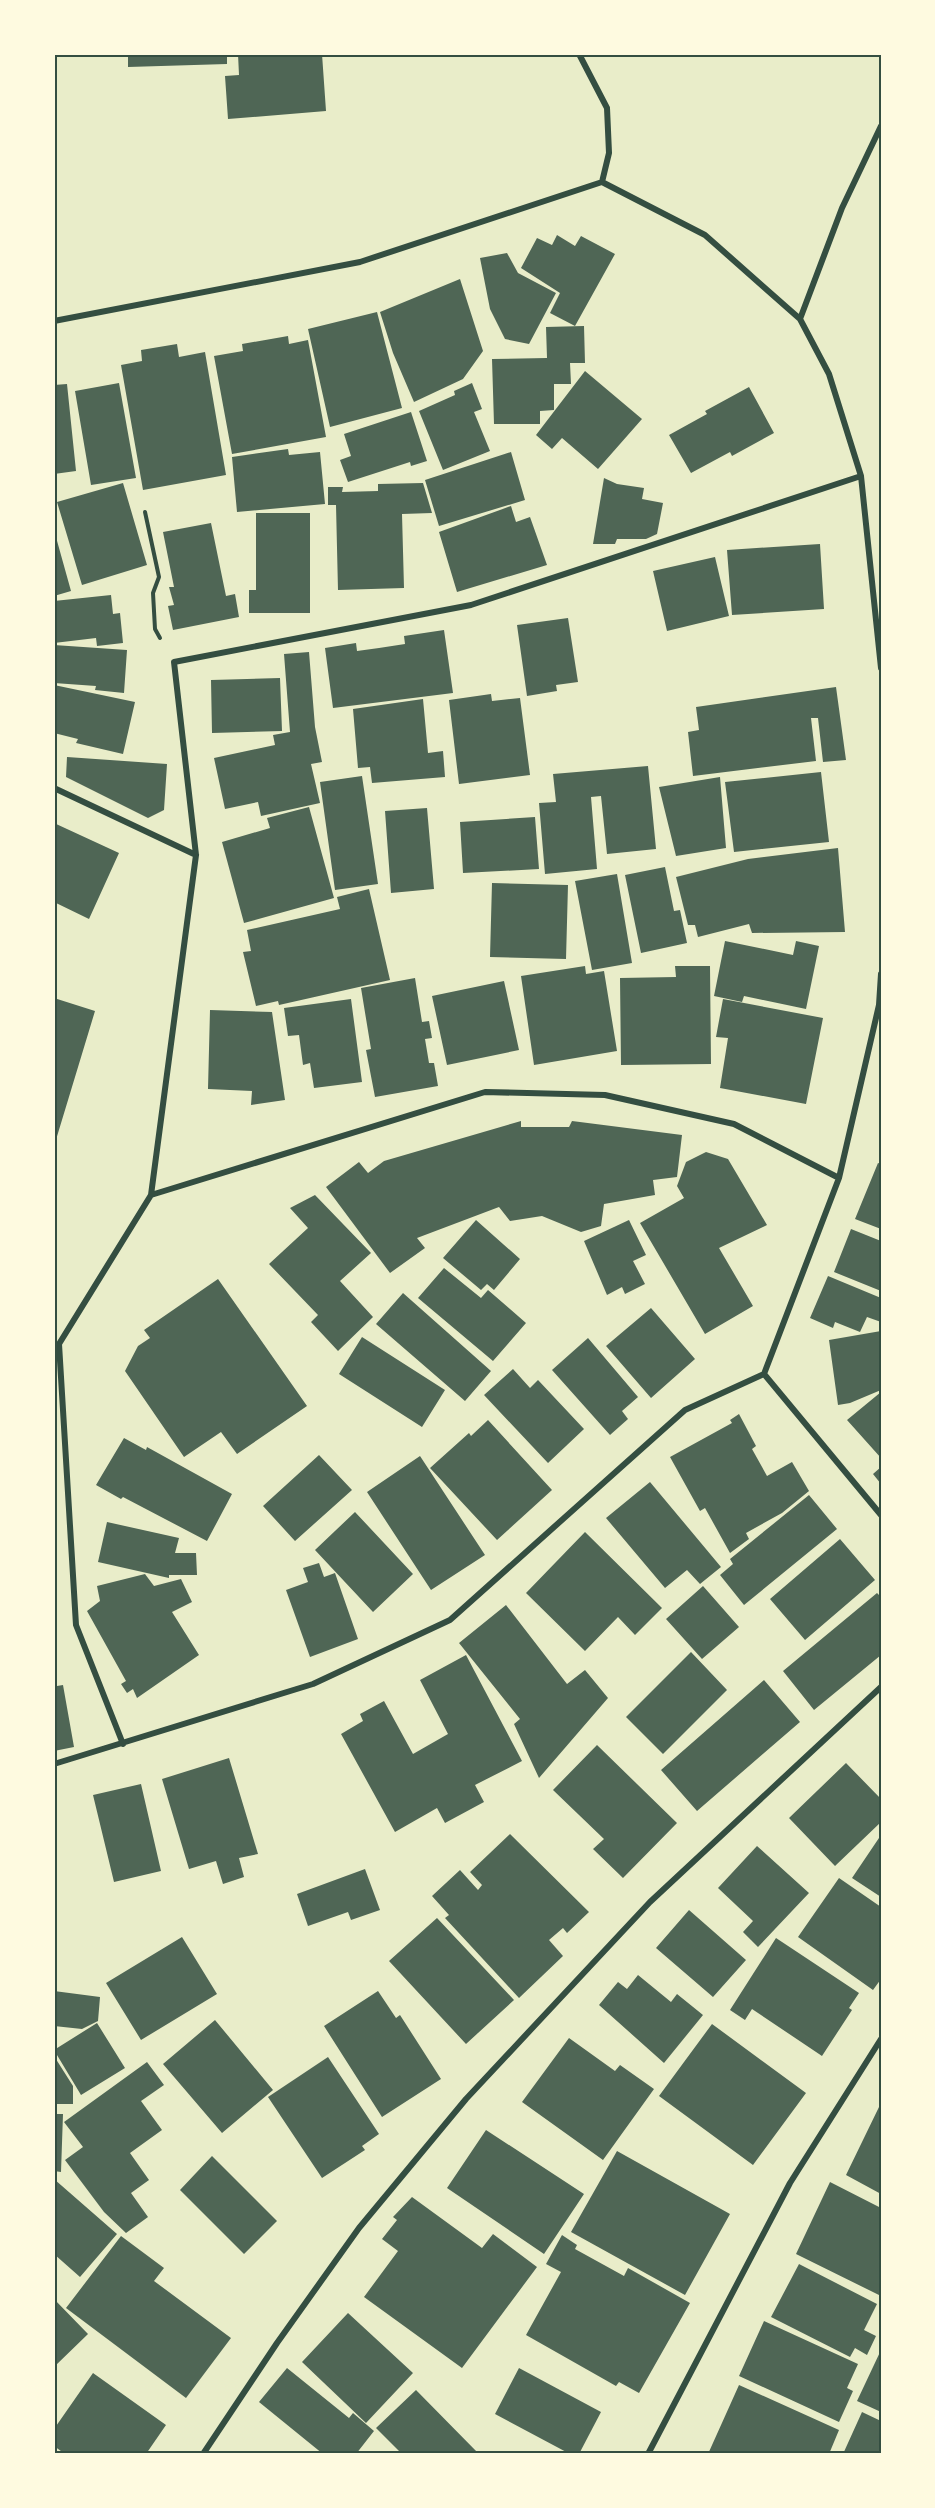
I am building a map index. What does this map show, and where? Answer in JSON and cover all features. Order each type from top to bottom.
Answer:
[{"type":"street","points":[[579,54],[608,108],[609,153],[602,182]]},
{"type":"street","points":[[800,319],[842,208],[881,126]]},
{"type":"street","points":[[54,321],[360,262],[602,182],[705,235],[800,319],[829,374],[861,476],[881,668]]},
{"type":"street","points":[[123,1744],[76,1624],[56,1344],[151,1195],[196,855],[174,662],[471,605],[861,476]]},
{"type":"street","points":[[54,788],[196,855]]},
{"type":"street","points":[[54,1764],[313,1684],[450,1620],[685,1410],[764,1374],[838,1178],[880,1005],[881,974]]},
{"type":"street","points":[[151,1195],[485,1092],[605,1095],[734,1124],[838,1178]]},
{"type":"street","points":[[764,1374],[881,1515]]},
{"type":"street","points":[[203,2454],[277,2343],[359,2228],[466,2099],[650,1902],[881,1687]]},
{"type":"street","points":[[648,2454],[790,2183],[881,2039]]},
{"type":"path","points":[[145,512],[159,577],[153,592],[155,629],[174,662]]},
{"type":"building","points":[[128,54],[227,54],[227,64],[128,67]]},
{"type":"building","points":[[238,54],[322,54],[326,111],[228,119],[225,76],[239,75]]},
{"type":"building","points":[[557,235],[575,246],[581,236],[615,254],[575,326],[550,313],[560,293],[521,268],[537,238],[552,245]]},
{"type":"building","points":[[507,253],[518,273],[556,293],[529,344],[505,339],[490,309],[480,258]]},
{"type":"building","points":[[460,279],[483,351],[463,379],[414,402],[393,353],[380,312]]},
{"type":"building","points":[[377,312],[402,408],[330,427],[308,329]]},
{"type":"building","points":[[584,326],[585,363],[570,363],[571,384],[554,384],[554,410],[540,411],[540,424],[494,424],[492,359],[547,358],[546,327]]},
{"type":"building","points":[[288,336],[289,344],[308,340],[326,437],[232,454],[214,356],[243,351],[242,344]]},
{"type":"building","points":[[177,344],[179,357],[205,352],[226,475],[143,490],[121,365],[142,361],[141,350]]},
{"type":"building","points":[[585,371],[642,419],[598,469],[562,438],[552,449],[536,435]]},
{"type":"building","points":[[119,383],[136,478],[91,485],[75,391]]},
{"type":"building","points":[[472,383],[482,409],[474,412],[490,451],[443,470],[419,411],[455,395],[454,391]]},
{"type":"building","points":[[67,384],[76,471],[54,474],[54,385]]},
{"type":"building","points":[[749,387],[774,433],[732,456],[730,452],[691,473],[669,435],[707,414],[705,411]]},
{"type":"building","points":[[411,412],[427,461],[411,466],[410,462],[348,482],[340,460],[351,456],[344,434]]},
{"type":"building","points":[[288,449],[289,455],[320,452],[325,504],[237,512],[232,457]]},
{"type":"building","points":[[511,452],[525,500],[439,526],[425,480]]},
{"type":"building","points":[[604,478],[617,484],[644,488],[642,499],[663,503],[657,534],[646,539],[617,539],[615,544],[593,544]]},
{"type":"building","points":[[123,483],[147,565],[82,585],[57,502]]},
{"type":"building","points":[[423,483],[432,513],[402,514],[404,588],[338,590],[336,505],[328,505],[328,487],[343,487],[342,492],[378,491],[378,484]]},
{"type":"building","points":[[511,506],[516,522],[530,517],[547,565],[457,592],[439,532]]},
{"type":"building","points":[[256,513],[310,513],[310,613],[249,613],[249,590],[256,590]]},
{"type":"building","points":[[211,523],[226,596],[235,594],[239,617],[173,630],[168,606],[174,605],[169,587],[174,587],[163,532]]},
{"type":"building","points":[[54,530],[71,591],[54,596]]},
{"type":"building","points":[[820,544],[824,609],[732,615],[727,550]]},
{"type":"building","points":[[715,557],[729,616],[667,631],[653,571]]},
{"type":"building","points":[[111,595],[113,614],[120,613],[123,643],[97,646],[96,638],[54,643],[54,601]]},
{"type":"building","points":[[568,618],[578,682],[556,685],[557,691],[527,696],[517,625]]},
{"type":"building","points":[[444,630],[453,693],[333,708],[325,648],[356,643],[357,651],[379,648],[405,644],[404,636]]},
{"type":"building","points":[[54,645],[127,650],[124,693],[95,690],[96,686],[54,683]]},
{"type":"building","points":[[309,652],[315,727],[322,762],[311,764],[320,803],[261,816],[258,802],[225,809],[214,758],[275,745],[273,735],[290,732],[284,654]]},
{"type":"building","points":[[280,678],[282,731],[212,733],[211,680]]},
{"type":"building","points":[[54,685],[135,702],[123,754],[76,743],[78,739],[54,733]]},
{"type":"building","points":[[836,687],[846,760],[823,762],[818,718],[811,718],[816,761],[693,776],[688,732],[699,730],[696,707]]},
{"type":"building","points":[[491,694],[492,701],[520,698],[530,775],[459,784],[449,700]]},
{"type":"building","points":[[423,699],[428,753],[443,751],[445,777],[372,783],[370,767],[358,768],[353,709]]},
{"type":"building","points":[[67,757],[167,764],[164,810],[148,818],[66,777]]},
{"type":"building","points":[[648,766],[656,849],[607,854],[601,796],[591,797],[597,869],[545,874],[539,803],[556,802],[553,774]]},
{"type":"building","points":[[821,772],[829,842],[734,852],[725,782]]},
{"type":"building","points":[[362,776],[378,884],[335,890],[320,782]]},
{"type":"building","points":[[720,777],[726,848],[676,856],[659,787]]},
{"type":"building","points":[[309,807],[334,898],[244,923],[222,842],[270,828],[267,818]]},
{"type":"building","points":[[427,808],[434,889],[391,893],[385,811]]},
{"type":"building","points":[[535,817],[539,869],[463,873],[460,822]]},
{"type":"building","points":[[54,823],[119,853],[89,919],[54,902]]},
{"type":"building","points":[[838,848],[845,932],[752,933],[749,924],[698,937],[695,925],[688,925],[676,877],[748,859]]},
{"type":"building","points":[[665,867],[674,911],[680,910],[687,943],[641,953],[625,875]]},
{"type":"building","points":[[617,874],[632,963],[592,970],[575,881]]},
{"type":"building","points":[[492,883],[568,885],[566,959],[490,957]]},
{"type":"building","points":[[369,889],[390,980],[279,1005],[278,1001],[256,1006],[243,952],[251,951],[247,930],[340,909],[337,897]]},
{"type":"building","points":[[725,941],[793,955],[796,941],[819,946],[806,1009],[744,996],[742,1002],[714,996]]},
{"type":"building","points":[[585,966],[586,974],[604,971],[617,1051],[534,1065],[521,976]]},
{"type":"building","points":[[675,966],[710,966],[711,1064],[621,1065],[620,978],[676,977]]},
{"type":"building","points":[[415,978],[422,1022],[429,1021],[432,1038],[425,1039],[429,1063],[434,1063],[438,1086],[375,1097],[366,1050],[371,1049],[361,988]]},
{"type":"building","points":[[504,981],[519,1050],[447,1065],[432,996]]},
{"type":"building","points":[[54,998],[95,1011],[55,1143],[54,1143]]},
{"type":"building","points":[[351,999],[362,1082],[314,1088],[310,1063],[303,1065],[299,1035],[288,1036],[284,1008]]},
{"type":"building","points":[[723,999],[823,1018],[806,1104],[720,1088],[728,1038],[716,1037]]},
{"type":"building","points":[[210,1010],[272,1012],[285,1100],[251,1105],[252,1091],[208,1089]]},
{"type":"building","points":[[521,1121],[521,1127],[569,1127],[572,1121],[682,1135],[677,1177],[653,1180],[655,1195],[604,1204],[601,1226],[581,1232],[542,1216],[510,1221],[499,1207],[417,1238],[425,1248],[390,1273],[326,1187],[359,1162],[368,1173],[384,1161]]},
{"type":"building","points":[[706,1152],[728,1159],[767,1225],[719,1248],[753,1306],[705,1334],[640,1223],[684,1198],[677,1186],[686,1162]]},
{"type":"building","points":[[878,1163],[881,1164],[881,1229],[855,1219]]},
{"type":"building","points":[[315,1195],[371,1253],[340,1281],[373,1317],[338,1351],[311,1322],[318,1315],[269,1264],[308,1228],[290,1208]]},
{"type":"building","points":[[476,1220],[520,1259],[494,1290],[487,1284],[481,1290],[443,1258]]},
{"type":"building","points":[[629,1220],[646,1255],[633,1261],[645,1284],[625,1294],[622,1287],[607,1295],[584,1241]]},
{"type":"building","points":[[851,1229],[881,1241],[881,1291],[834,1272]]},
{"type":"building","points":[[444,1268],[481,1298],[488,1290],[526,1323],[493,1361],[418,1298]]},
{"type":"building","points":[[828,1276],[881,1298],[881,1322],[867,1317],[860,1332],[835,1322],[833,1328],[810,1318]]},
{"type":"building","points":[[218,1279],[307,1406],[237,1454],[221,1432],[184,1457],[125,1371],[138,1346],[150,1338],[144,1330]]},
{"type":"building","points":[[403,1293],[491,1371],[465,1401],[376,1324]]},
{"type":"building","points":[[651,1308],[695,1359],[651,1398],[606,1346]]},
{"type":"building","points":[[881,1331],[881,1390],[850,1403],[838,1405],[829,1340]]},
{"type":"building","points":[[362,1337],[445,1390],[422,1427],[339,1374]]},
{"type":"building","points":[[588,1338],[638,1397],[622,1411],[628,1419],[610,1435],[552,1370]]},
{"type":"building","points":[[513,1369],[530,1388],[538,1380],[584,1429],[548,1463],[484,1395]]},
{"type":"building","points":[[881,1392],[881,1458],[847,1420]]},
{"type":"building","points":[[739,1414],[756,1446],[752,1449],[767,1476],[792,1462],[809,1491],[782,1513],[746,1533],[749,1539],[730,1553],[705,1508],[700,1511],[670,1457],[732,1423],[730,1420]]},
{"type":"building","points":[[488,1420],[552,1490],[497,1540],[430,1468],[469,1433],[471,1436]]},
{"type":"building","points":[[124,1438],[146,1450],[147,1447],[232,1494],[207,1541],[96,1485]]},
{"type":"building","points":[[319,1455],[352,1490],[295,1541],[263,1506]]},
{"type":"building","points":[[420,1456],[485,1555],[431,1590],[367,1492]]},
{"type":"building","points":[[881,1467],[881,1484],[873,1474]]},
{"type":"building","points":[[650,1482],[721,1567],[700,1584],[687,1570],[665,1588],[606,1518]]},
{"type":"building","points":[[809,1495],[837,1529],[744,1605],[720,1575],[733,1564],[730,1559]]},
{"type":"building","points":[[355,1512],[413,1574],[373,1612],[315,1550]]},
{"type":"building","points":[[107,1522],[179,1538],[175,1553],[196,1553],[197,1575],[169,1575],[169,1578],[98,1562]]},
{"type":"building","points":[[585,1532],[662,1608],[635,1635],[618,1617],[585,1651],[526,1593]]},
{"type":"building","points":[[840,1539],[875,1580],[805,1640],[770,1599]]},
{"type":"building","points":[[319,1563],[324,1577],[335,1573],[358,1639],[310,1657],[286,1590],[308,1582],[303,1568]]},
{"type":"building","points":[[145,1574],[154,1586],[181,1579],[192,1602],[172,1612],[199,1655],[137,1698],[133,1689],[127,1693],[121,1684],[126,1681],[87,1611],[100,1601],[97,1586]]},
{"type":"building","points":[[703,1586],[739,1627],[702,1659],[666,1619]]},
{"type":"building","points":[[877,1593],[881,1597],[881,1655],[814,1710],[783,1671]]},
{"type":"building","points":[[506,1605],[567,1684],[585,1670],[608,1698],[539,1778],[514,1724],[520,1719],[459,1643]]},
{"type":"building","points":[[691,1652],[727,1690],[663,1754],[626,1717]]},
{"type":"building","points":[[466,1655],[522,1761],[475,1785],[484,1802],[445,1823],[437,1808],[395,1832],[341,1734],[363,1721],[360,1714],[384,1701],[413,1754],[448,1734],[420,1680]]},
{"type":"building","points":[[54,1675],[57,1686],[63,1685],[74,1747],[54,1751]]},
{"type":"building","points":[[764,1680],[800,1722],[697,1811],[661,1770]]},
{"type":"building","points":[[597,1745],[677,1823],[623,1878],[593,1849],[604,1839],[553,1790]]},
{"type":"building","points":[[229,1758],[258,1854],[239,1858],[244,1877],[223,1884],[216,1861],[189,1869],[162,1779]]},
{"type":"building","points":[[846,1763],[881,1799],[881,1822],[835,1866],[789,1818]]},
{"type":"building","points":[[141,1784],[161,1871],[114,1882],[93,1795]]},
{"type":"building","points":[[510,1834],[589,1912],[567,1933],[563,1928],[549,1940],[563,1956],[519,1998],[445,1918],[449,1915],[432,1896],[460,1870],[478,1890],[482,1885],[470,1872]]},
{"type":"building","points":[[881,1835],[881,1897],[852,1878]]},
{"type":"building","points":[[757,1846],[809,1893],[758,1947],[743,1932],[753,1921],[718,1888]]},
{"type":"building","points":[[365,1869],[380,1910],[351,1920],[348,1912],[308,1926],[297,1894]]},
{"type":"building","points":[[839,1878],[881,1907],[881,1979],[873,1990],[798,1937]]},
{"type":"building","points":[[689,1910],[746,1960],[713,1997],[656,1948]]},
{"type":"building","points":[[437,1918],[514,2000],[466,2044],[389,1961]]},
{"type":"building","points":[[182,1937],[217,1994],[141,2040],[106,1983]]},
{"type":"building","points":[[776,1938],[859,1993],[849,2008],[852,2010],[822,2056],[752,2009],[745,2020],[730,2010]]},
{"type":"building","points":[[638,1975],[671,2002],[677,1994],[703,2015],[664,2063],[599,2005],[618,1982],[627,1989]]},
{"type":"building","points":[[54,1991],[100,1997],[98,2021],[82,2029],[54,2026]]},
{"type":"building","points":[[378,1991],[396,2018],[400,2015],[441,2079],[382,2117],[324,2026]]},
{"type":"building","points":[[215,2020],[273,2090],[222,2133],[163,2064]]},
{"type":"building","points":[[97,2023],[125,2068],[81,2095],[54,2050]]},
{"type":"building","points":[[712,2024],[806,2093],[753,2165],[659,2096]]},
{"type":"building","points":[[569,2038],[615,2071],[620,2065],[654,2089],[603,2160],[522,2102]]},
{"type":"building","points":[[54,2056],[73,2086],[73,2104],[54,2104]]},
{"type":"building","points":[[328,2057],[379,2134],[362,2146],[365,2150],[322,2178],[268,2097]]},
{"type":"building","points":[[147,2062],[164,2085],[141,2101],[162,2130],[130,2153],[149,2180],[131,2193],[148,2217],[126,2233],[104,2212],[65,2160],[83,2147],[64,2122]]},
{"type":"building","points":[[879,2107],[881,2109],[881,2194],[846,2175]]},
{"type":"building","points":[[54,2114],[63,2114],[61,2172],[54,2171]]},
{"type":"building","points":[[486,2130],[584,2194],[544,2254],[447,2188]]},
{"type":"building","points":[[617,2151],[730,2214],[685,2295],[571,2232]]},
{"type":"building","points":[[212,2156],[277,2221],[244,2254],[180,2190]]},
{"type":"building","points":[[54,2179],[117,2234],[80,2277],[54,2254]]},
{"type":"building","points":[[830,2182],[881,2208],[881,2296],[796,2254]]},
{"type":"building","points":[[412,2197],[482,2248],[493,2234],[537,2267],[462,2368],[364,2297],[398,2251],[382,2239],[397,2220],[393,2217]]},
{"type":"building","points":[[562,2235],[577,2245],[575,2249],[624,2276],[628,2268],[690,2303],[639,2393],[619,2382],[616,2386],[526,2335],[561,2272],[546,2264]]},
{"type":"building","points":[[121,2236],[164,2268],[154,2281],[231,2338],[186,2398],[66,2308]]},
{"type":"building","points":[[799,2264],[877,2304],[864,2330],[876,2336],[867,2355],[855,2348],[850,2357],[771,2317]]},
{"type":"building","points":[[54,2299],[88,2334],[54,2367]]},
{"type":"building","points":[[348,2313],[413,2373],[366,2423],[302,2362]]},
{"type":"building","points":[[764,2321],[858,2364],[847,2388],[853,2391],[839,2422],[739,2376]]},
{"type":"building","points":[[881,2350],[881,2412],[857,2401]]},
{"type":"building","points":[[287,2368],[349,2418],[353,2413],[374,2431],[356,2454],[323,2454],[259,2402]]},
{"type":"building","points":[[519,2368],[601,2412],[579,2454],[570,2454],[495,2414]]},
{"type":"building","points":[[93,2373],[166,2425],[146,2454],[65,2454],[54,2446],[54,2429]]},
{"type":"building","points":[[739,2385],[839,2430],[829,2454],[708,2454]]},
{"type":"building","points":[[416,2390],[477,2452],[475,2454],[402,2454],[376,2428]]},
{"type":"building","points":[[862,2412],[881,2421],[881,2454],[843,2454]]}]
